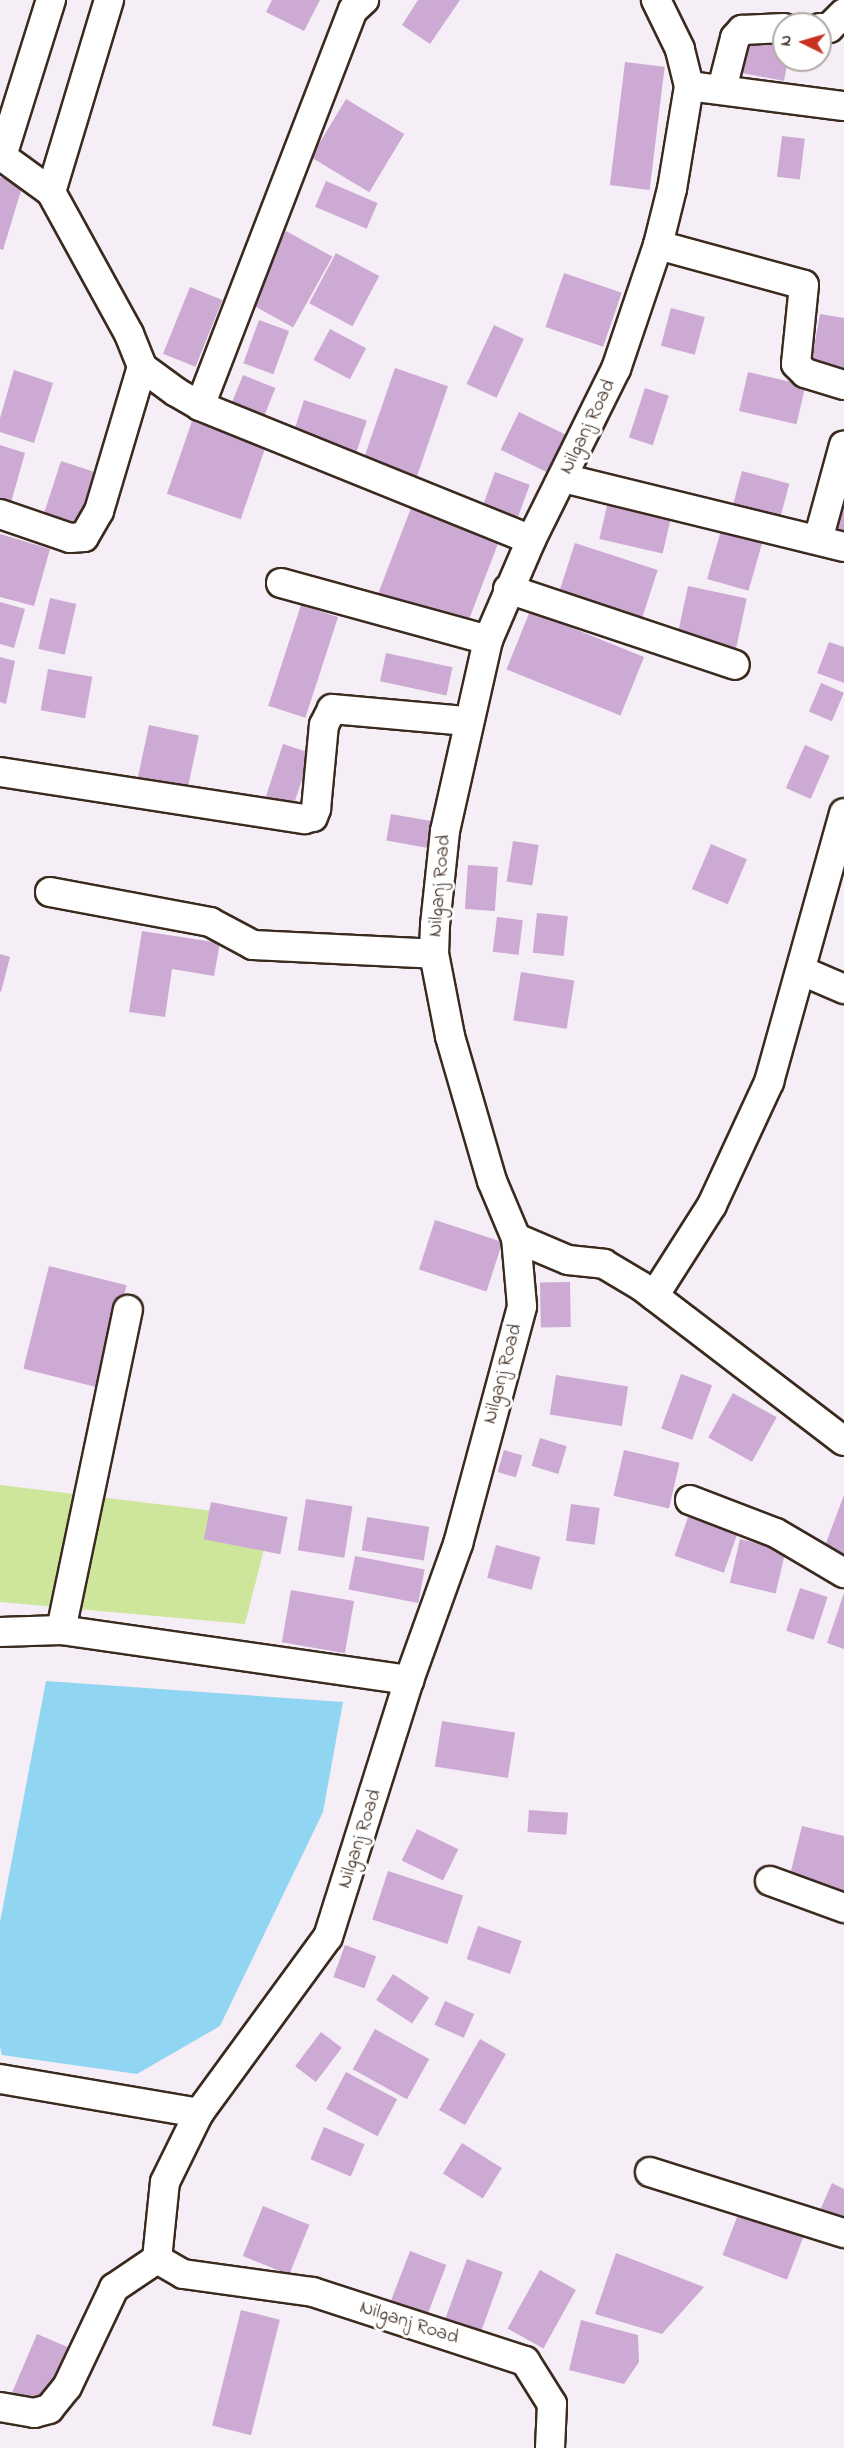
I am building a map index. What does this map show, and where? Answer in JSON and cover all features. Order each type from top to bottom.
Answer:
[{"type":"street","points":[[51,0],[1,155],[51,192],[129,334],[142,367],[200,405],[531,540]]},
{"type":"street","points":[[51,192],[109,0]]},
{"type":"street","points":[[200,405],[353,10],[364,0]]},
{"type":"street","name":"Nilganj Road","points":[[550,2448],[552,2404],[525,2361],[313,2292],[183,2274],[157,2259],[165,2182],[199,2113],[327,1936],[409,1680],[458,1544],[522,1306],[516,1238],[492,1181],[456,1058],[434,954],[445,831],[467,721],[488,640],[531,540],[616,369],[658,245],[679,154],[689,86],[680,49],[656,0]]},
{"type":"street","points":[[832,25],[844,13]]},
{"type":"street","points":[[722,89],[735,38],[742,30],[772,29]]},
{"type":"street","points":[[689,86],[844,106]]},
{"type":"street","points":[[658,245],[804,285],[796,364],[805,373],[844,385]]},
{"type":"street","points":[[0,514],[70,538],[84,537],[99,511],[142,367]]},
{"type":"street","points":[[563,478],[831,543],[844,445]]},
{"type":"street","points":[[281,583],[488,640]]},
{"type":"street","points":[[508,589],[735,665]]},
{"type":"street","points":[[0,772],[304,819],[313,817],[316,809],[324,725],[332,709],[467,721]]},
{"type":"street","points":[[654,1296],[712,1205],[769,1082],[802,971],[844,813]]},
{"type":"street","points":[[50,892],[210,922],[253,945],[434,954]]},
{"type":"street","points":[[802,971],[844,989]]},
{"type":"street","points":[[516,1238],[568,1260],[604,1264],[654,1296],[841,1431]]},
{"type":"street","points":[[61,1630],[128,1310]]},
{"type":"street","points":[[690,1500],[776,1533],[844,1573]]},
{"type":"street","points":[[0,1632],[61,1630],[409,1680]]},
{"type":"street","points":[[770,1881],[844,1908]]},
{"type":"street","points":[[0,2079],[199,2113]]},
{"type":"street","points":[[650,2172],[844,2234]]},
{"type":"street","points":[[0,2407],[34,2413],[50,2409],[67,2387],[114,2288],[157,2259]]},
{"type":"green space","points":[[0,1485],[272,1518],[245,1624],[0,1602]]},
{"type":"water","points":[[46,1681],[343,1702],[323,1812],[220,2026],[137,2074],[2,2055],[0,2047],[0,1922]]},
{"type":"building","points":[[272,0],[320,0],[304,31],[266,12]]},
{"type":"building","points":[[418,0],[460,0],[430,44],[402,25]]},
{"type":"building","points":[[750,28],[772,32],[772,72],[786,72],[784,81],[742,73]]},
{"type":"building","points":[[625,62],[665,67],[650,190],[610,185]]},
{"type":"building","points":[[346,99],[404,134],[369,192],[311,157]]},
{"type":"building","points":[[782,136],[805,139],[800,179],[777,177]]},
{"type":"building","points":[[0,177],[23,184],[3,250],[0,249]]},
{"type":"building","points":[[326,181],[378,203],[367,229],[315,207]]},
{"type":"building","points":[[286,231],[332,257],[293,328],[247,302]]},
{"type":"building","points":[[336,253],[379,276],[353,326],[309,303]]},
{"type":"building","points":[[564,273],[622,293],[603,347],[545,327]]},
{"type":"building","points":[[190,287],[222,300],[195,367],[163,354]]},
{"type":"building","points":[[671,308],[705,317],[695,355],[661,346]]},
{"type":"building","points":[[820,314],[844,318],[844,375],[810,369]]},
{"type":"building","points":[[259,320],[289,331],[273,374],[243,363]]},
{"type":"building","points":[[494,325],[524,339],[496,398],[467,384]]},
{"type":"building","points":[[330,329],[366,348],[350,379],[314,360]]},
{"type":"building","points":[[395,368],[448,386],[417,477],[364,459]]},
{"type":"building","points":[[14,370],[53,383],[34,443],[0,432],[0,418]]},
{"type":"building","points":[[748,372],[805,385],[796,424],[739,411]]},
{"type":"building","points":[[243,375],[275,388],[260,425],[228,412]]},
{"type":"building","points":[[645,388],[669,396],[653,445],[629,437]]},
{"type":"building","points":[[304,400],[367,420],[355,456],[293,435]]},
{"type":"building","points":[[519,412],[568,436],[550,474],[501,450]]},
{"type":"building","points":[[192,421],[266,446],[241,519],[167,494]]},
{"type":"building","points":[[0,445],[25,453],[10,506],[0,503]]},
{"type":"building","points":[[61,461],[104,475],[85,534],[42,520]]},
{"type":"building","points":[[742,471],[789,484],[779,522],[732,510]]},
{"type":"building","points":[[495,472],[530,485],[518,517],[483,504]]},
{"type":"building","points":[[844,475],[844,535],[829,532]]},
{"type":"building","points":[[609,497],[672,512],[663,554],[599,539]]},
{"type":"building","points":[[411,508],[499,542],[465,629],[377,596]]},
{"type":"building","points":[[722,527],[763,539],[748,591],[707,579]]},
{"type":"building","points":[[0,534],[50,549],[34,606],[0,597]]},
{"type":"building","points":[[575,543],[658,570],[640,626],[557,599]]},
{"type":"building","points":[[688,586],[747,598],[735,654],[676,642]]},
{"type":"building","points":[[50,598],[76,604],[65,655],[38,649]]},
{"type":"building","points":[[0,602],[25,609],[14,648],[0,644]]},
{"type":"building","points":[[301,605],[338,617],[305,718],[268,706]]},
{"type":"building","points":[[530,611],[644,657],[620,715],[506,669]]},
{"type":"building","points":[[829,642],[844,647],[844,683],[817,673]]},
{"type":"building","points":[[386,653],[453,667],[446,696],[380,681]]},
{"type":"building","points":[[0,657],[15,661],[6,704],[0,702]]},
{"type":"building","points":[[48,669],[92,677],[85,718],[41,710]]},
{"type":"building","points":[[821,683],[844,693],[832,721],[809,712]]},
{"type":"building","points":[[149,725],[199,736],[187,791],[137,781]]},
{"type":"building","points":[[283,744],[311,753],[292,810],[264,801]]},
{"type":"building","points":[[805,745],[830,756],[811,799],[786,788]]},
{"type":"building","points":[[391,814],[432,821],[428,848],[386,841]]},
{"type":"building","points":[[513,841],[539,845],[532,886],[507,881]]},
{"type":"building","points":[[711,844],[747,859],[728,904],[692,889]]},
{"type":"building","points":[[468,865],[498,867],[495,911],[465,909]]},
{"type":"building","points":[[537,913],[568,916],[564,956],[533,953]]},
{"type":"building","points":[[497,917],[523,920],[519,955],[493,952]]},
{"type":"building","points":[[142,931],[220,943],[214,976],[172,969],[165,1017],[129,1012]]},
{"type":"building","points":[[0,954],[10,957],[1,992],[0,991]]},
{"type":"building","points":[[521,972],[574,980],[567,1029],[513,1020]]},
{"type":"building","points":[[435,1220],[503,1242],[486,1291],[419,1269]]},
{"type":"building","points":[[49,1266],[127,1285],[101,1388],[23,1369]]},
{"type":"building","points":[[570,1282],[571,1327],[541,1328],[540,1283]]},
{"type":"building","points":[[681,1374],[712,1385],[692,1440],[661,1429]]},
{"type":"building","points":[[556,1375],[628,1386],[622,1426],[550,1415]]},
{"type":"building","points":[[733,1393],[777,1417],[752,1462],[708,1438]]},
{"type":"building","points":[[540,1438],[567,1446],[558,1474],[532,1466]]},
{"type":"building","points":[[504,1450],[522,1455],[516,1477],[498,1472]]},
{"type":"building","points":[[624,1450],[680,1463],[669,1509],[613,1496]]},
{"type":"building","points":[[844,1495],[844,1559],[823,1551]]},
{"type":"building","points":[[306,1499],[352,1506],[344,1558],[298,1550]]},
{"type":"building","points":[[211,1502],[288,1517],[280,1554],[204,1539]]},
{"type":"building","points":[[571,1504],[600,1508],[595,1545],[566,1541]]},
{"type":"building","points":[[367,1517],[429,1527],[424,1560],[362,1551]]},
{"type":"building","points":[[688,1517],[737,1534],[724,1573],[675,1556]]},
{"type":"building","points":[[740,1539],[786,1550],[776,1593],[730,1583]]},
{"type":"building","points":[[496,1545],[540,1557],[532,1590],[487,1578]]},
{"type":"building","points":[[355,1556],[425,1570],[418,1603],[349,1589]]},
{"type":"building","points":[[800,1588],[828,1597],[814,1640],[786,1631]]},
{"type":"building","points":[[291,1590],[354,1601],[345,1653],[282,1642]]},
{"type":"building","points":[[844,1593],[844,1649],[827,1643]]},
{"type":"building","points":[[442,1721],[515,1733],[508,1778],[435,1766]]},
{"type":"building","points":[[529,1810],[568,1813],[566,1835],[527,1832]]},
{"type":"building","points":[[802,1826],[844,1836],[844,1897],[788,1883]]},
{"type":"building","points":[[417,1829],[458,1849],[443,1881],[402,1860]]},
{"type":"building","points":[[388,1871],[463,1895],[447,1944],[372,1920]]},
{"type":"building","points":[[478,1926],[521,1941],[510,1974],[467,1959]]},
{"type":"building","points":[[345,1945],[376,1956],[364,1988],[333,1977]]},
{"type":"building","points":[[393,1974],[429,1997],[412,2023],[376,2000]]},
{"type":"building","points":[[445,2001],[474,2014],[464,2038],[434,2025]]},
{"type":"building","points":[[375,2029],[429,2059],[407,2099],[353,2069]]},
{"type":"building","points":[[321,2032],[342,2048],[316,2082],[295,2066]]},
{"type":"building","points":[[480,2039],[506,2054],[465,2125],[439,2110]]},
{"type":"building","points":[[346,2072],[397,2099],[377,2136],[326,2109]]},
{"type":"building","points":[[324,2127],[365,2144],[351,2176],[310,2159]]},
{"type":"building","points":[[462,2143],[502,2168],[483,2198],[443,2174]]},
{"type":"building","points":[[832,2183],[844,2189],[844,2227],[818,2215]]},
{"type":"building","points":[[263,2206],[309,2225],[289,2275],[243,2256]]},
{"type":"building","points":[[739,2212],[803,2237],[787,2280],[723,2255]]},
{"type":"building","points":[[410,2251],[446,2265],[427,2315],[391,2301]]},
{"type":"building","points":[[616,2253],[704,2287],[662,2334],[595,2314]]},
{"type":"building","points":[[467,2259],[503,2272],[478,2340],[442,2327]]},
{"type":"building","points":[[540,2270],[576,2290],[543,2348],[508,2329]]},
{"type":"building","points":[[241,2310],[280,2320],[251,2435],[212,2425]]},
{"type":"building","points":[[581,2320],[638,2335],[639,2362],[624,2384],[569,2370]]},
{"type":"building","points":[[37,2334],[79,2352],[54,2413],[11,2395]]}]
